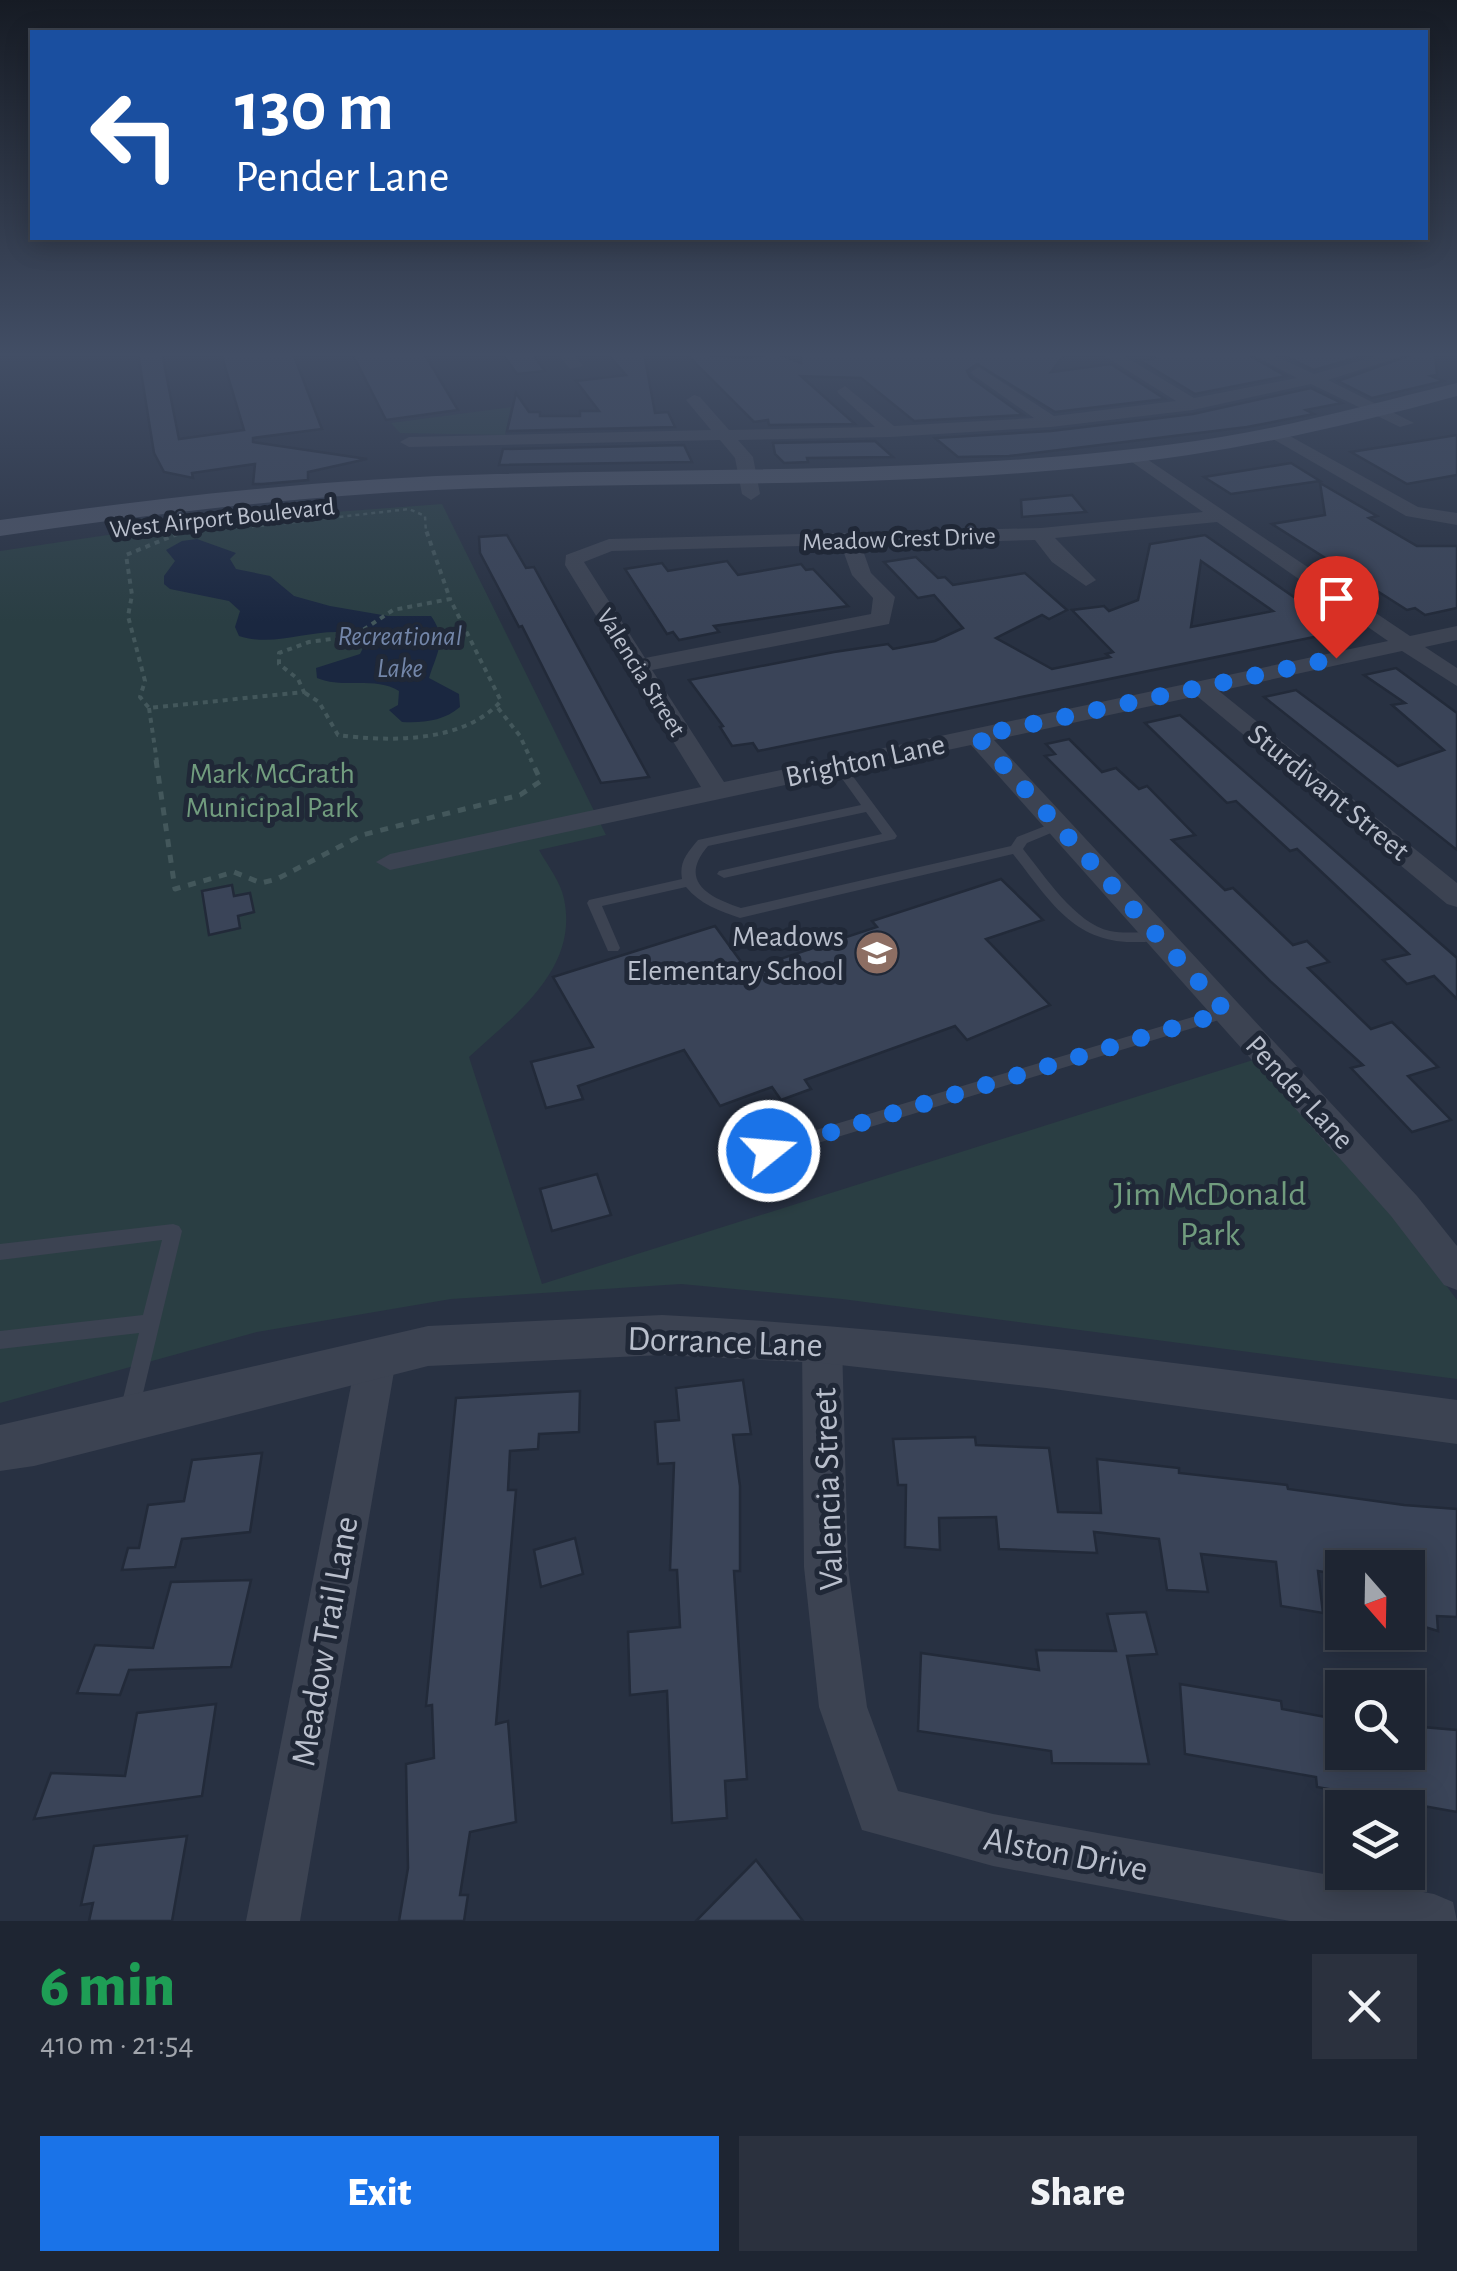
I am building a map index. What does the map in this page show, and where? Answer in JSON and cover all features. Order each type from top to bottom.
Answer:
[{"type":"main road","name":"West Airport Boulevard","points":[[0,528],[250,503],[492,489],[933,480],[1145,463],[1279,443]]},
{"type":"main road","name":"West Airport Boulevard","points":[[0,544],[250,503]]},
{"type":"street","points":[[732,443],[744,457],[750,485]]},
{"type":"street","points":[[1293,443],[1412,512],[1457,518]]},
{"type":"street","points":[[1145,463],[1457,680]]},
{"type":"street","name":"Meadow Crest Drive","points":[[581,554],[609,546],[1041,534],[1217,516]]},
{"type":"street","points":[[1041,534],[1059,558],[1086,580]]},
{"type":"street","points":[[640,666],[881,619],[884,597],[862,575],[850,542]]},
{"type":"street","name":"Valencia Street","points":[[581,554],[573,560],[717,792]]},
{"type":"street","name":"Brighton Lane","points":[[390,862],[1457,632]]},
{"type":"street","name":"Sturdivant Street","points":[[1200,688],[1457,898]]},
{"type":"street","name":"Pender Lane","points":[[977,736],[1404,1206],[1457,1274]]},
{"type":"street","name":"Dorrance Lane","points":[[0,1448],[428,1346],[662,1334],[822,1343],[1046,1367],[1457,1422]]},
{"type":"street","name":"Valencia Street","points":[[822,1343],[826,1567],[834,1635]]},
{"type":"street","name":"Meadow Trail Lane","points":[[273,1921],[376,1360]]},
{"type":"street","name":"Alston Drive","points":[[834,1635],[843,1707],[880,1812],[993,1840],[1434,1921]]},
{"type":"lane","points":[[724,874],[890,836],[840,766]]},
{"type":"lane","points":[[868,807],[703,843],[689,856],[686,868],[690,882],[715,905],[740,913],[1016,849],[1022,840],[1058,826]]},
{"type":"lane","points":[[1016,849],[1079,923],[1096,934],[1119,938],[1158,936]]},
{"type":"lane","points":[[613,948],[594,904],[690,882]]},
{"type":"lane","points":[[769,1151],[1226,1012]]},
{"type":"lane","points":[[0,1252],[173,1231],[128,1420]]},
{"type":"lane","points":[[0,1340],[150,1323]]},
{"type":"path","points":[[450,599],[384,614],[354,636],[309,642],[279,654],[280,664],[298,680],[304,692],[320,702],[338,735],[352,738],[434,733],[463,727],[498,708],[501,702],[450,599],[426,538],[425,516],[409,509],[178,532],[126,555],[132,595],[128,616],[145,680],[140,697],[149,708],[175,889],[234,872],[261,882],[277,879],[362,835],[520,795],[536,787],[541,781],[520,736],[498,708]]},
{"type":"path","points":[[149,708],[304,692]]},
{"type":"green space","name":"Mark McGrath Municipal Park","points":[[442,504],[606,835],[539,850],[564,899],[566,924],[562,947],[539,989],[469,1057],[542,1284],[1253,1060],[1392,1213],[1457,1300],[1457,1379],[842,1299],[681,1284],[451,1299],[257,1332],[0,1403],[0,551],[188,523]]},
{"type":"water","name":"Recreational Lake","points":[[197,539],[236,553],[230,559],[236,569],[270,576],[294,596],[388,616],[431,616],[440,640],[429,678],[459,694],[460,707],[433,720],[402,722],[389,710],[398,705],[399,691],[380,684],[337,683],[317,678],[316,668],[360,654],[364,646],[359,635],[329,632],[269,640],[239,636],[235,627],[240,611],[229,601],[170,589],[164,584],[164,576],[175,561],[166,550],[182,541]]},
{"type":"building","points":[[152,443],[257,443],[367,459],[308,472],[308,480],[253,484],[255,464],[192,473],[193,478],[164,472]]},
{"type":"building","points":[[773,443],[877,443],[893,457],[807,458],[808,462],[784,463],[775,454]]},
{"type":"building","points":[[941,443],[1119,443],[1009,456],[958,457]]},
{"type":"building","points":[[1409,443],[1457,443],[1457,475],[1407,484],[1351,452]]},
{"type":"building","points":[[684,445],[692,462],[499,465],[503,449]]},
{"type":"building","points":[[1291,463],[1320,481],[1231,494],[1204,477]]},
{"type":"building","points":[[1320,483],[1377,516],[1369,518],[1417,546],[1457,546],[1457,608],[1425,615],[1415,608],[1407,610],[1272,524],[1325,515]]},
{"type":"building","points":[[1072,495],[1086,512],[1022,517],[1021,500]]},
{"type":"building","points":[[507,535],[526,568],[534,567],[649,777],[601,783],[522,626],[519,627],[480,553],[479,537]]},
{"type":"building","points":[[1205,535],[1301,602],[1313,600],[1353,629],[758,751],[753,743],[732,746],[720,727],[723,726],[689,680],[834,652],[888,644],[893,649],[935,641],[963,628],[934,595],[918,598],[884,562],[916,557],[938,578],[945,577],[953,585],[1025,573],[1067,610],[1049,619],[1042,615],[996,638],[1052,669],[1110,657],[1106,654],[1113,652],[1072,610],[1104,606],[1109,611],[1138,600],[1150,544]],"holes":[[[1201,561],[1273,611],[1191,627]]]},
{"type":"building","points":[[727,561],[738,575],[801,564],[806,570],[813,569],[848,606],[714,626],[719,632],[679,640],[673,632],[667,634],[625,569],[662,563],[668,571]]},
{"type":"building","points":[[1396,668],[1457,713],[1457,850],[1264,697],[1296,690],[1398,766],[1444,750],[1392,705],[1405,703],[1364,675]]},
{"type":"building","points":[[1180,715],[1457,958],[1457,999],[1434,976],[1407,984],[1383,960],[1409,954],[1297,849],[1290,851],[1236,801],[1227,803],[1145,723]]},
{"type":"building","points":[[1069,739],[1102,772],[1116,768],[1139,789],[1147,786],[1195,835],[1172,840],[1225,890],[1233,888],[1293,945],[1307,941],[1329,962],[1308,968],[1371,1029],[1392,1022],[1438,1067],[1408,1076],[1451,1120],[1412,1132],[1351,1068],[1363,1065],[1269,980],[1045,756],[1055,754],[1046,744]]},
{"type":"building","points":[[1001,879],[1043,920],[986,939],[1050,1005],[967,1040],[955,1026],[805,1080],[811,1089],[781,1100],[772,1087],[720,1106],[684,1050],[578,1086],[583,1099],[546,1108],[531,1062],[593,1047],[553,977],[715,926],[747,970],[877,927],[872,921]]},
{"type":"building","points":[[232,885],[234,896],[250,893],[254,912],[238,916],[240,928],[209,935],[202,891]]},
{"type":"building","points":[[597,1174],[611,1215],[552,1231],[540,1189]]},
{"type":"building","points":[[743,1380],[751,1434],[733,1435],[740,1486],[740,1571],[734,1571],[747,1779],[725,1781],[727,1818],[672,1823],[667,1691],[630,1695],[628,1632],[680,1627],[677,1570],[670,1570],[674,1463],[658,1464],[655,1422],[679,1420],[676,1388]]},
{"type":"building","points":[[580,1391],[579,1432],[539,1434],[538,1449],[510,1451],[508,1490],[516,1490],[496,1724],[508,1721],[516,1822],[470,1832],[460,1895],[468,1895],[464,1921],[399,1921],[408,1868],[406,1764],[434,1758],[432,1705],[426,1706],[456,1398]]},
{"type":"building","points":[[975,1437],[976,1445],[1049,1448],[1058,1512],[1101,1513],[1097,1459],[1179,1468],[1179,1473],[1287,1485],[1288,1489],[1457,1509],[1457,1617],[1437,1616],[1438,1631],[1425,1627],[1425,1550],[1325,1550],[1325,1572],[1318,1571],[1323,1613],[1281,1606],[1276,1562],[1201,1554],[1208,1592],[1167,1590],[1159,1539],[1094,1532],[1097,1553],[999,1549],[996,1517],[939,1518],[940,1550],[905,1547],[906,1485],[898,1485],[893,1439]]},
{"type":"building","points":[[262,1453],[250,1532],[182,1539],[175,1567],[122,1570],[128,1548],[139,1548],[148,1505],[184,1501],[192,1460]]},
{"type":"building","points":[[575,1538],[583,1574],[541,1587],[534,1550]]},
{"type":"building","points":[[251,1580],[231,1667],[129,1670],[120,1695],[77,1693],[95,1645],[153,1648],[171,1582]]},
{"type":"building","points":[[1146,1612],[1157,1654],[1127,1656],[1149,1764],[1052,1763],[1051,1751],[918,1731],[921,1653],[1039,1670],[1036,1650],[1116,1651],[1107,1614]]},
{"type":"building","points":[[1180,1684],[1281,1701],[1282,1709],[1325,1717],[1325,1770],[1425,1770],[1425,1727],[1457,1730],[1457,1812],[1425,1806],[1425,1790],[1334,1790],[1317,1787],[1316,1777],[1185,1754]]},
{"type":"building","points":[[216,1704],[202,1796],[34,1819],[51,1773],[125,1776],[137,1713]]},
{"type":"building","points":[[187,1836],[172,1921],[89,1921],[93,1903],[81,1905],[94,1846]]},
{"type":"building","points":[[756,1860],[803,1921],[696,1921]]},
{"type":"place","name":"Meadows Elementary School","points":[[877,953]]},
{"type":"route","points":[[769,1151],[1226,1012],[977,736],[1336,658]]},
{"type":"park label","name":"Jim McDonald Park","points":[[1210,1213]]}]
